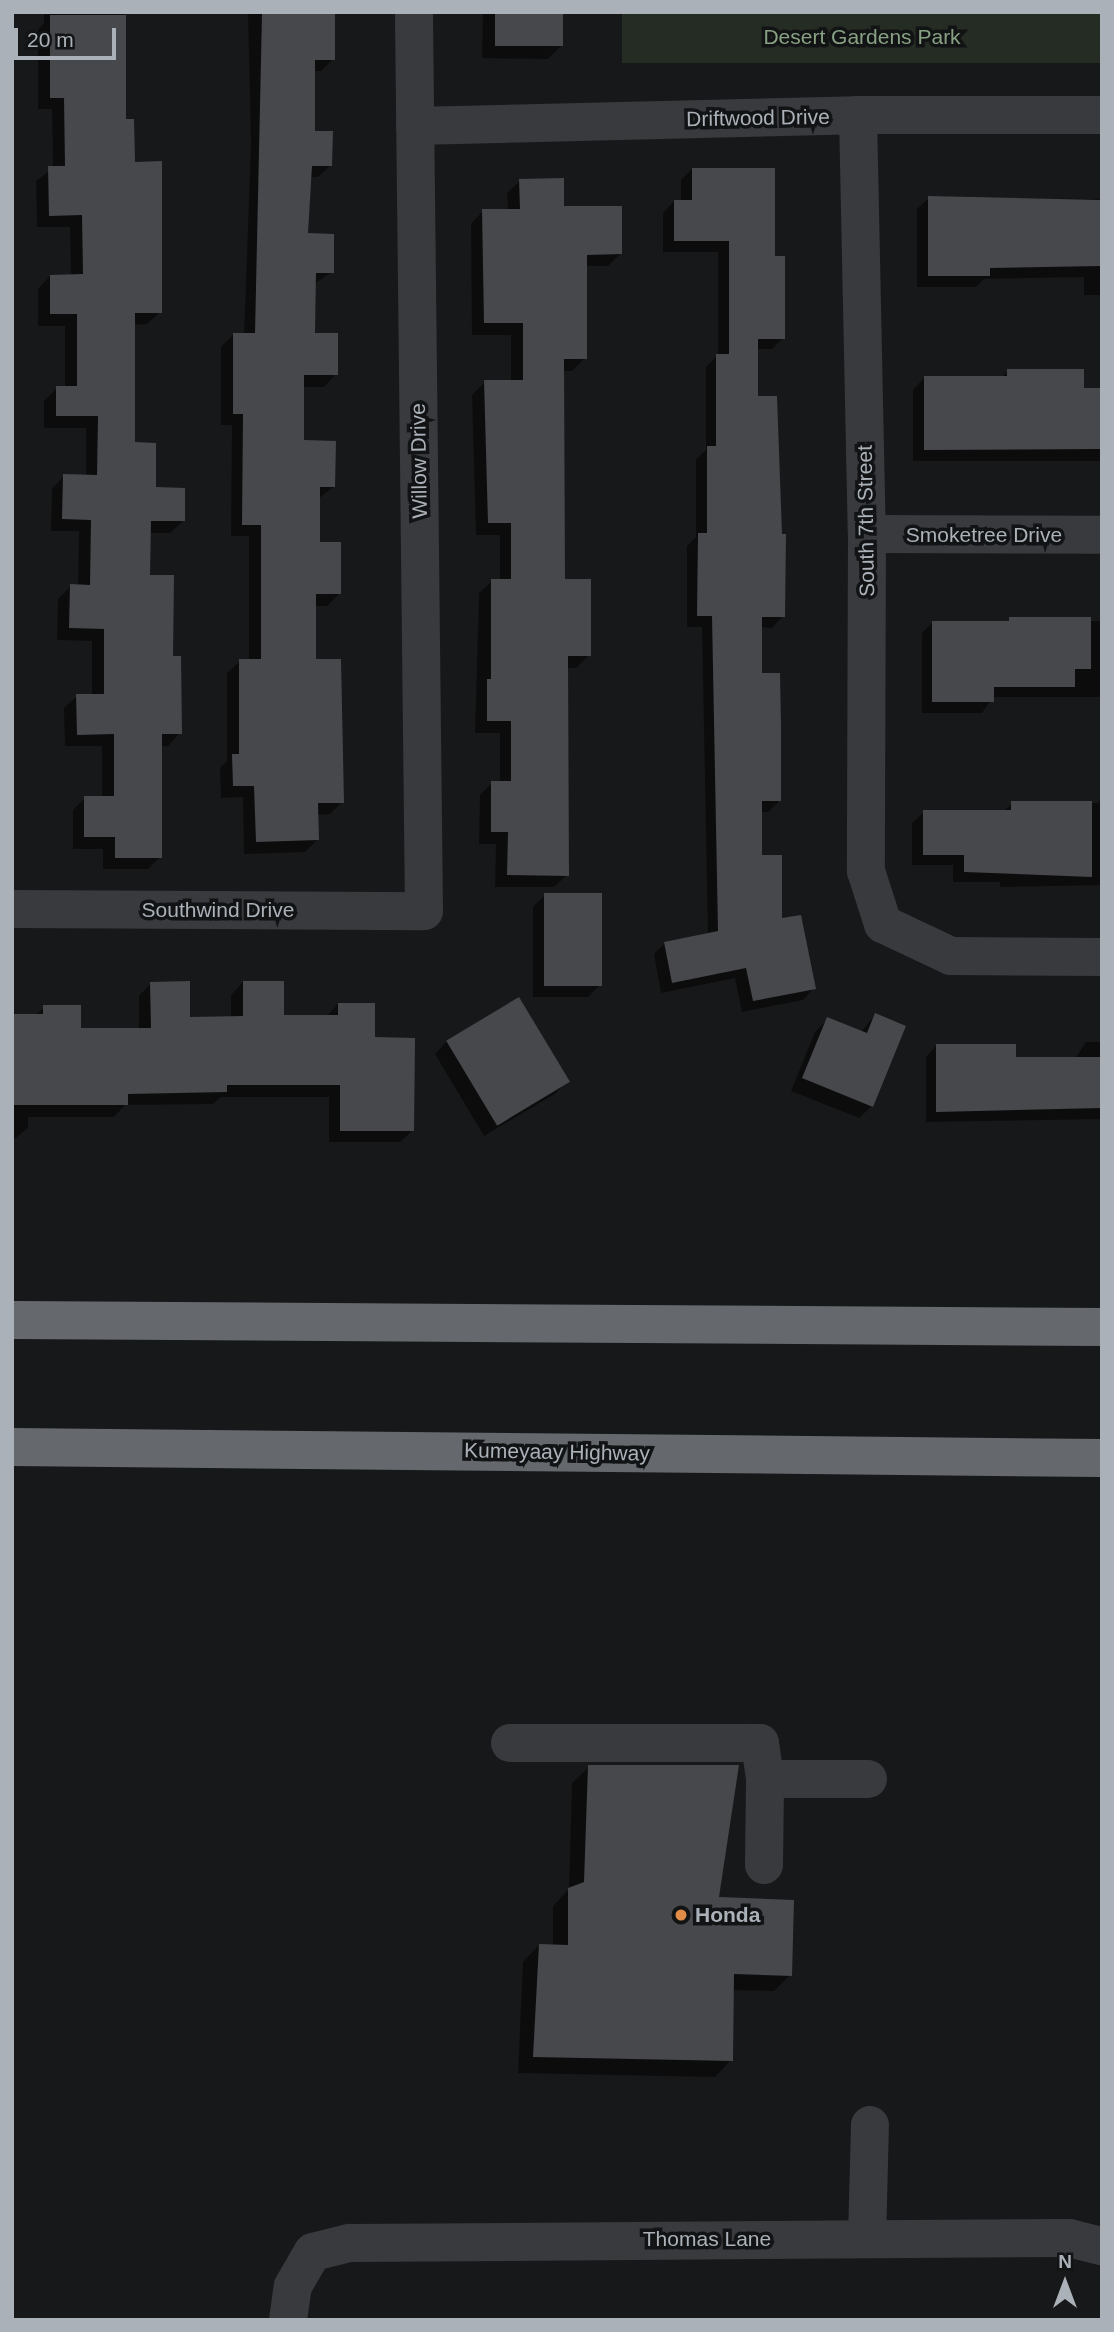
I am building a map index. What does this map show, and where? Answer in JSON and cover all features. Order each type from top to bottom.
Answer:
[{"type":"highway","points":[[12,1321],[1102,1327]]},
{"type":"highway","name":"Kumeyaay Highway","points":[[12,1447],[1102,1458]]},
{"type":"street","name":"Willow Drive","points":[[414,12],[424,911]]},
{"type":"street","name":"Driftwood Drive","points":[[415,126],[859,115],[1102,115]]},
{"type":"street","name":"South 7th Street","points":[[859,115],[867,534],[866,871],[883,924],[951,956],[1102,957]]},
{"type":"street","name":"Smoketree Drive","points":[[867,534],[1102,535]]},
{"type":"street","name":"Southwind Drive","points":[[12,909],[424,911]]},
{"type":"street","points":[[510,1743],[760,1743],[765,1779],[764,1865]]},
{"type":"street","points":[[765,1779],[868,1779]]},
{"type":"street","points":[[867,2239],[870,2125]]},
{"type":"street","name":"Thomas Lane","points":[[288,2320],[293,2286],[313,2252],[350,2243],[405,2240],[1069,2238],[1102,2246]]},
{"type":"green space","name":"Desert Gardens Park","points":[[622,12],[1102,12],[1102,63],[622,63]]},
{"type":"building","points":[[495,12],[563,12],[563,46],[495,46]]},
{"type":"building","points":[[262,14],[335,14],[335,60],[315,60],[315,131],[333,131],[332,166],[312,166],[308,233],[334,234],[334,273],[316,273],[315,333],[338,333],[338,375],[304,375],[304,440],[336,441],[335,487],[320,487],[320,542],[341,542],[341,594],[316,594],[316,659],[341,659],[344,803],[318,803],[319,840],[256,842],[254,786],[233,786],[232,754],[239,754],[239,659],[261,659],[261,525],[242,525],[243,414],[233,414],[233,333],[255,333]]},
{"type":"building","points":[[50,15],[126,15],[126,119],[134,119],[135,162],[162,161],[162,313],[135,313],[135,442],[156,443],[156,487],[185,488],[185,521],[151,521],[150,575],[174,575],[173,656],[181,656],[182,734],[162,734],[162,858],[115,858],[115,837],[84,837],[84,796],[114,796],[114,734],[77,735],[76,694],[104,694],[104,629],[69,628],[70,584],[90,585],[91,520],[62,519],[63,474],[97,475],[98,416],[56,416],[56,386],[77,386],[77,314],[50,314],[50,275],[83,274],[82,215],[49,216],[48,166],[65,166],[64,98],[50,98]]},
{"type":"building","points":[[692,168],[775,168],[775,256],[785,256],[785,339],[758,339],[758,396],[777,396],[782,534],[786,534],[785,617],[762,617],[762,673],[780,673],[781,801],[762,801],[762,855],[782,855],[782,918],[801,915],[816,989],[753,1001],[746,968],[672,983],[664,942],[718,931],[712,616],[697,616],[698,533],[707,533],[707,446],[716,446],[716,354],[729,354],[729,241],[674,241],[674,200],[692,200]]},
{"type":"building","points":[[564,178],[564,206],[622,206],[622,254],[587,255],[587,359],[564,359],[565,579],[591,579],[591,656],[568,656],[569,876],[507,875],[508,832],[491,832],[491,781],[511,781],[511,721],[487,721],[487,679],[491,679],[491,579],[511,579],[511,523],[488,523],[484,380],[523,380],[523,323],[484,323],[482,209],[520,209],[519,179]]},
{"type":"building","points":[[928,196],[1102,200],[1102,266],[990,268],[990,276],[928,276]]},
{"type":"building","points":[[1007,369],[1084,369],[1084,388],[1102,388],[1102,449],[924,450],[924,376],[1007,376]]},
{"type":"building","points":[[1009,617],[1091,617],[1091,669],[1075,669],[1075,687],[994,687],[994,702],[932,702],[932,621],[1009,621]]},
{"type":"building","points":[[1011,801],[1092,801],[1092,877],[964,872],[964,855],[923,855],[923,810],[1011,810]]},
{"type":"building","points":[[544,893],[602,893],[602,986],[544,986]]},
{"type":"building","points":[[190,981],[190,1017],[243,1016],[243,981],[284,981],[284,1015],[338,1015],[338,1003],[375,1003],[375,1037],[415,1038],[414,1131],[340,1131],[340,1085],[227,1085],[227,1092],[128,1094],[128,1105],[12,1105],[12,1014],[43,1014],[43,1005],[81,1005],[81,1028],[151,1028],[150,982]]},
{"type":"building","points":[[519,997],[570,1082],[497,1126],[446,1041]]},
{"type":"building","points":[[875,1013],[906,1026],[873,1107],[802,1078],[827,1017],[867,1033]]},
{"type":"building","points":[[936,1044],[1016,1044],[1016,1057],[1102,1057],[1102,1108],[936,1112]]},
{"type":"building","name":"Honda","points":[[588,1765],[739,1765],[719,1897],[794,1900],[792,1976],[734,1974],[733,2061],[533,2057],[539,1944],[568,1945],[568,1888],[584,1882]]},
{"type":"place","name":"Honda","points":[[681,1915]]}]
